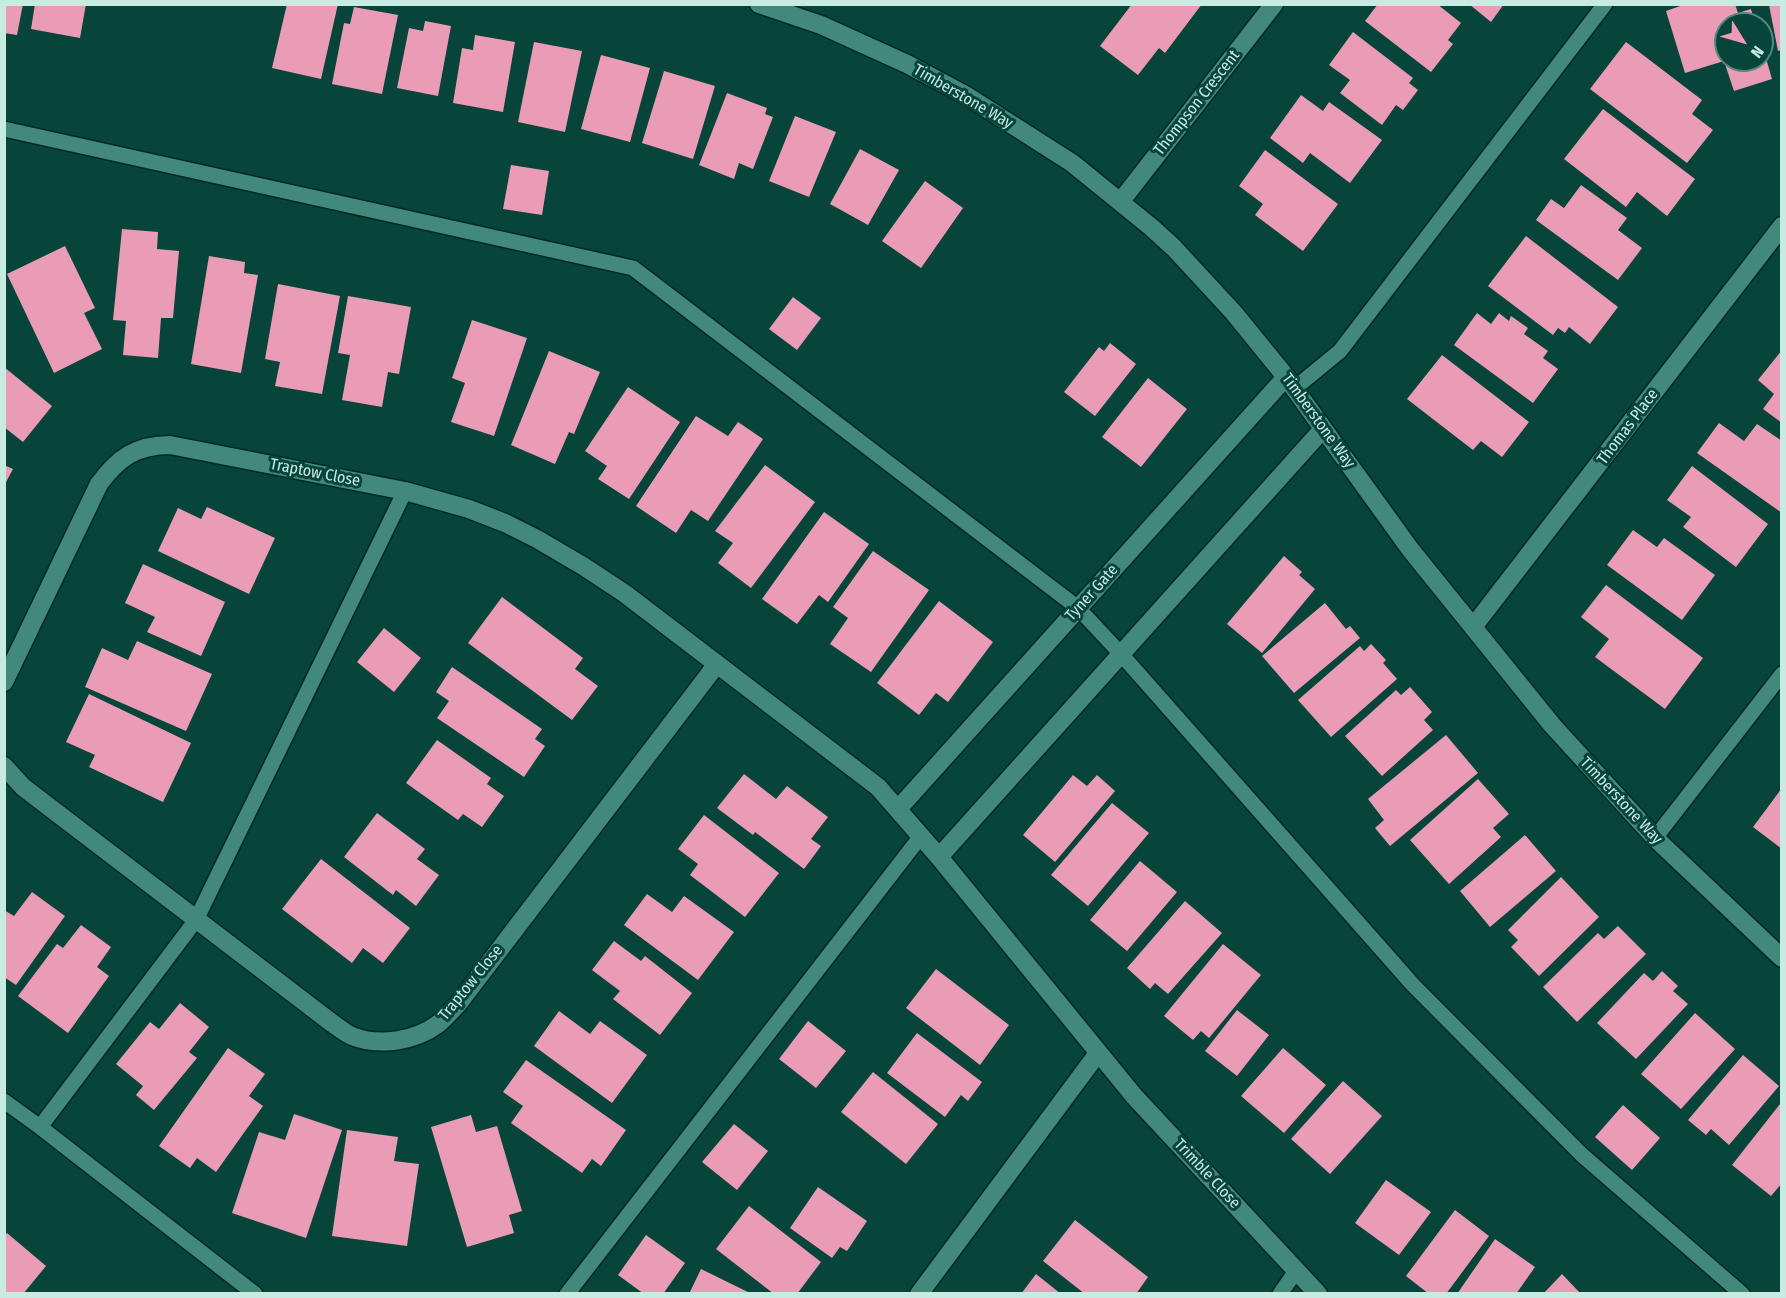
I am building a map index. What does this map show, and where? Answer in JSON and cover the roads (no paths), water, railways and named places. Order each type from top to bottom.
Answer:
[{"type":"street","name":"Timberstone Way","points":[[759,4],[821,25],[907,64],[967,96],[1072,163],[1121,201],[1174,248],[1234,313],[1291,382],[1410,549],[1552,725],[1655,838],[1782,958]]},
{"type":"street","name":"Thompson Crescent","points":[[1121,201],[1274,4]]},
{"type":"street","name":"Thomas Place","points":[[1473,627],[1782,226]]},
{"type":"street","name":"Tyner Gate","points":[[898,809],[1078,608],[1291,382]]},
{"type":"street","points":[[939,857],[1323,429]]},
{"type":"street","name":"Traptow Close","points":[[4,682],[99,484],[109,471],[137,449],[153,445],[170,445],[405,491],[469,509],[537,539],[624,593],[860,771],[898,809]]},
{"type":"street","name":"Traptow Close","points":[[4,766],[22,787],[332,1023],[352,1036],[373,1041],[398,1041],[418,1036],[438,1024],[458,1004],[717,663]]},
{"type":"street","name":"Trimble Close","points":[[898,809],[1134,1096],[1318,1293]]},
{"type":"street","points":[[919,1293],[1098,1053]]},
{"type":"lane","points":[[1291,382],[1340,351],[1605,4]]},
{"type":"lane","points":[[4,129],[633,268],[1078,608],[1413,985],[1582,1155],[1742,1293]]},
{"type":"lane","points":[[40,1127],[196,920],[405,491]]},
{"type":"lane","points":[[1655,838],[1782,674]]},
{"type":"lane","points":[[567,1293],[921,836]]},
{"type":"lane","points":[[4,1101],[255,1293]]},
{"type":"lane","points":[[1280,1293],[1296,1271]]}]
